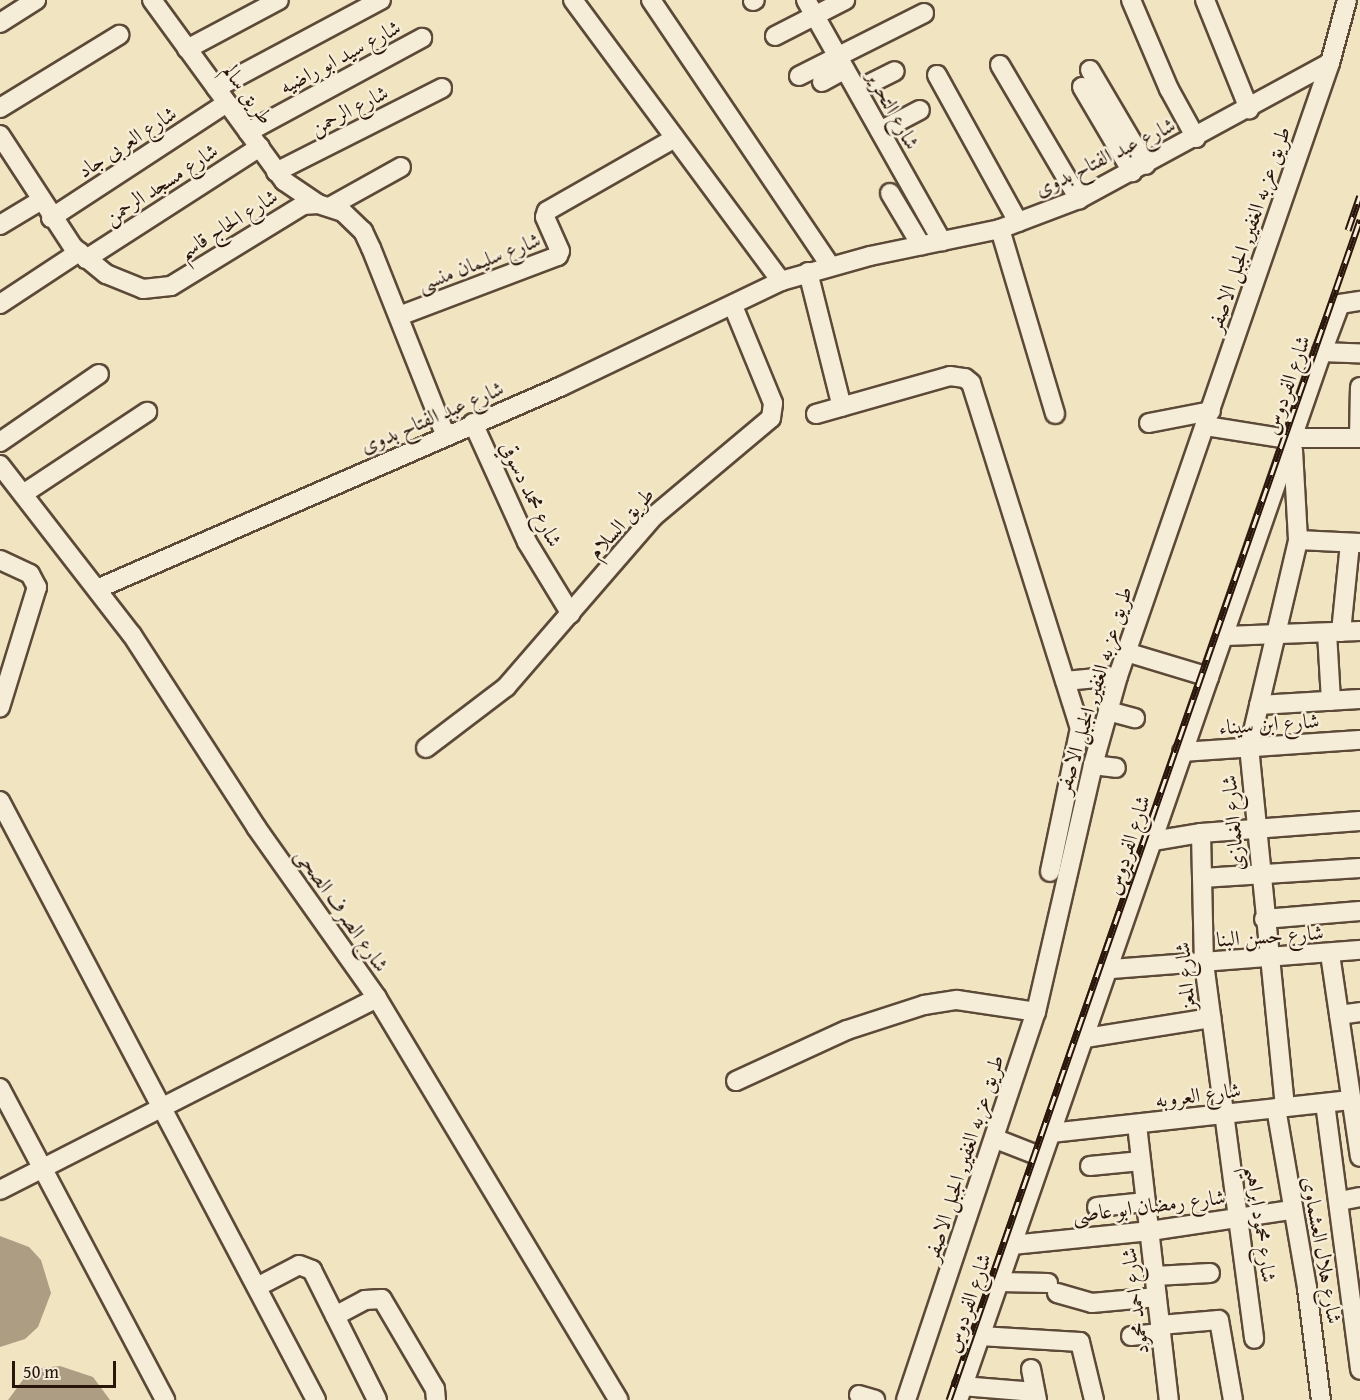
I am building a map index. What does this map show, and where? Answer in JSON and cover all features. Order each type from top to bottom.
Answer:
[{"type":"street","points":[[0,23],[36,0]]},
{"type":"street","points":[[187,49],[279,0]]},
{"type":"street","points":[[216,88],[381,0]]},
{"type":"street","points":[[573,0],[781,281]]},
{"type":"street","points":[[651,0],[831,265]]},
{"type":"street","points":[[775,36],[810,8],[845,0]]},
{"type":"street","points":[[1131,0],[1169,89],[1196,138]]},
{"type":"street","points":[[1204,0],[1249,109]]},
{"type":"street","name":"طريق عزبه الغفير, الجبل الاصفر","points":[[906,1400],[996,1139],[1036,1012],[1093,765],[1118,676],[1330,63],[1347,0]]},
{"type":"street","name":"طريق سالم","points":[[161,3],[187,49],[276,172],[294,190],[325,205]]},
{"type":"street","name":"شارع التحرير","points":[[810,8],[942,242]]},
{"type":"street","points":[[799,76],[841,62],[924,12]]},
{"type":"street","points":[[0,108],[119,35]]},
{"type":"street","name":"شارع سيد ابو راضيه","points":[[248,132],[422,38]]},
{"type":"street","points":[[822,82],[841,62]]},
{"type":"street","name":"شارع عبد الفتاح بدوى","points":[[97,589],[733,306],[781,281],[831,265],[999,229],[1079,199],[1196,138],[1330,63]]},
{"type":"street","points":[[1000,65],[1079,199]]},
{"type":"street","points":[[1090,70],[1139,168]]},
{"type":"street","points":[[857,90],[895,71]]},
{"type":"street","points":[[937,75],[1018,222]]},
{"type":"street","points":[[1082,87],[1139,168]]},
{"type":"street","name":"شارع الرحمن","points":[[276,172],[442,88]]},
{"type":"street","name":"شارع العربى جاد","points":[[51,218],[227,103]]},
{"type":"street","points":[[880,131],[920,110]]},
{"type":"street","name":"شارع الحاج قاسم","points":[[0,135],[51,218],[83,256],[130,286],[150,289],[171,286],[289,210],[325,205],[402,167]]},
{"type":"street","name":"شارع سليمان منسى","points":[[399,316],[558,256],[560,251],[545,217],[547,211],[675,138]]},
{"type":"street","name":"شارع مسجد الرحمن","points":[[0,304],[83,256],[260,147]]},
{"type":"street","points":[[890,193],[921,245]]},
{"type":"street","points":[[0,225],[40,201]]},
{"type":"street","points":[[325,205],[343,212],[363,231],[445,434]]},
{"type":"street","points":[[999,229],[1055,414]]},
{"type":"street","points":[[808,272],[842,407]]},
{"type":"street","name":"شارع الفردوس","points":[[960,1393],[1110,969],[1182,753],[1225,636],[1322,352],[1340,304],[1360,301]]},
{"type":"street","name":"طريق السلام","points":[[426,748],[506,687],[653,516],[771,418],[772,403],[733,306]]},
{"type":"street","points":[[1322,352],[1360,353]]},
{"type":"street","points":[[0,442],[99,374]]},
{"type":"street","points":[[816,414],[950,376],[965,378],[970,383],[1078,721],[1080,740],[1050,872]]},
{"type":"street","points":[[1149,423],[1208,418],[1292,439],[1359,438],[1360,387]]},
{"type":"street","points":[[23,494],[147,412]]},
{"type":"street","name":"شارع محمد دسوقي","points":[[473,423],[527,542],[571,614]]},
{"type":"street","name":"شارع الغمازى","points":[[1280,1108],[1250,748],[1298,540],[1292,439]]},
{"type":"street","name":"شارع الصرف الصحى","points":[[0,465],[132,635],[261,835],[377,998],[619,1400]]},
{"type":"street","points":[[1298,540],[1355,543],[1334,632],[1331,701]]},
{"type":"street","points":[[0,560],[30,574],[36,587],[0,707]]},
{"type":"street","points":[[1225,636],[1360,631]]},
{"type":"street","points":[[1126,652],[1209,677]]},
{"type":"street","points":[[1065,681],[1118,676]]},
{"type":"street","points":[[1259,705],[1360,699]]},
{"type":"street","points":[[1108,711],[1135,718]]},
{"type":"street","name":"شارع ابن سيناء","points":[[1182,753],[1360,740]]},
{"type":"street","points":[[1093,765],[1116,768]]},
{"type":"street","points":[[0,801],[316,1400]]},
{"type":"street","points":[[1153,841],[1201,833],[1360,821]]},
{"type":"street","name":"شارع المعز","points":[[1201,833],[1204,963],[1224,1115]]},
{"type":"street","points":[[1202,878],[1360,868]]},
{"type":"street","points":[[1264,919],[1360,911]]},
{"type":"street","name":"شارع حسن البنا","points":[[1110,969],[1268,959],[1360,950]]},
{"type":"street","points":[[1330,954],[1350,1100],[1359,1145]]},
{"type":"street","points":[[0,1190],[377,998]]},
{"type":"street","points":[[736,1081],[847,1030],[924,1005],[957,1000],[1036,1012]]},
{"type":"street","points":[[1338,1015],[1360,1012]]},
{"type":"street","points":[[1086,1038],[1211,1018]]},
{"type":"street","points":[[0,1088],[165,1400]]},
{"type":"street","name":"شارع العروبه","points":[[1051,1133],[1350,1100]]},
{"type":"street","points":[[1325,1103],[1340,1201],[1355,1276],[1360,1370]]},
{"type":"street","name":"شارع هلال العشماوى","points":[[1280,1108],[1292,1210],[1307,1288],[1321,1400]]},
{"type":"street","name":"شارع محمود ابراهيم","points":[[1224,1115],[1254,1339]]},
{"type":"street","name":"شارع احمد محمود","points":[[1137,1125],[1169,1400]]},
{"type":"street","points":[[996,1139],[1042,1157]]},
{"type":"street","points":[[1090,1166],[1141,1161]]},
{"type":"street","points":[[1340,1201],[1360,1197]]},
{"type":"street","points":[[1097,1207],[1146,1202]]},
{"type":"street","name":"شارع رمضان ابو عاصى","points":[[1012,1245],[1149,1231],[1292,1210]]},
{"type":"street","points":[[257,1287],[290,1267],[306,1266],[312,1270],[377,1400]]},
{"type":"street","points":[[1155,1276],[1210,1273]]},
{"type":"street","points":[[999,1282],[1053,1288],[1092,1303],[1157,1298]]},
{"type":"street","points":[[335,1316],[365,1300],[382,1299],[435,1389],[436,1400]]},
{"type":"street","points":[[1131,1336],[1219,1320],[1233,1400]]},
{"type":"street","points":[[980,1336],[1080,1342],[1094,1400]]},
{"type":"street","points":[[960,1393],[1036,1396],[1031,1369]]},
{"type":"shaded area","points":[[0,1236],[29,1247],[41,1260],[51,1293],[38,1327],[25,1339],[0,1347]]},
{"type":"shaded area","points":[[60,1366],[93,1377],[110,1400],[8,1400],[25,1377],[42,1368]]},
{"type":"railway","points":[[1348,230],[1360,196]]},
{"type":"railway","points":[[949,1400],[1360,220]]}]
